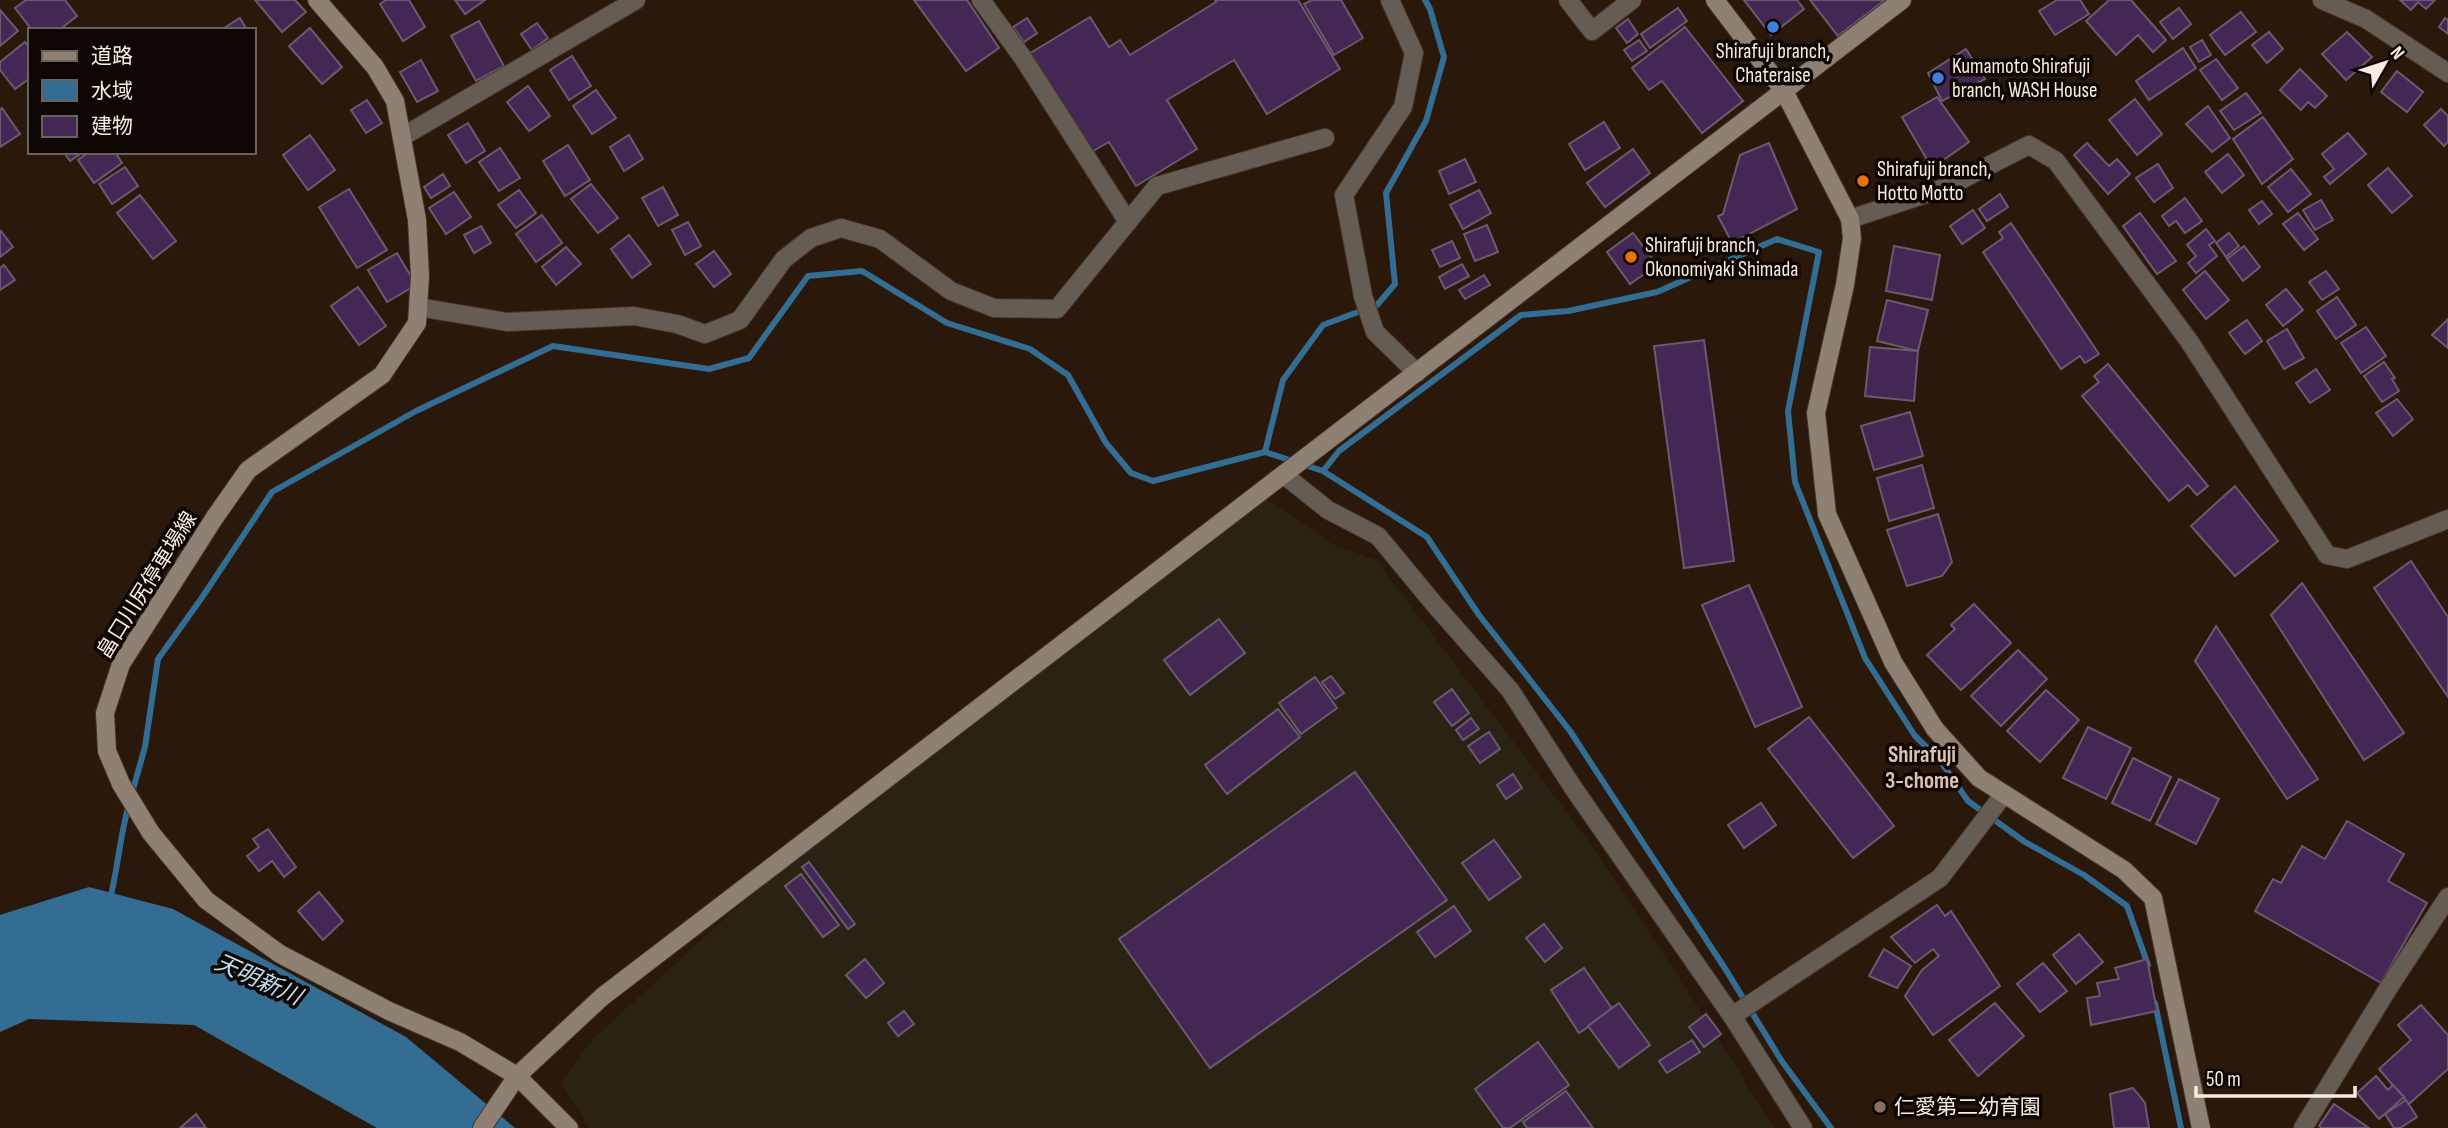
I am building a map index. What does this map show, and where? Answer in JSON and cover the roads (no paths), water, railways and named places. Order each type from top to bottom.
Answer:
[{"type":"street","name":"畠口川尻停車場線","points":[[317,0],[375,67],[396,101],[417,220],[420,276],[417,323],[382,375],[248,470],[121,664],[105,713],[107,751],[121,784],[151,833],[206,900],[280,954],[389,1011],[460,1042],[517,1076],[569,1128]]},
{"type":"street","points":[[402,137],[636,0]]},
{"type":"street","points":[[981,0],[1023,58],[1128,222]]},
{"type":"street","points":[[1390,0],[1414,53],[1403,107],[1344,195],[1363,296],[1375,332],[1417,373]]},
{"type":"street","points":[[1568,0],[1592,30],[1632,0]]},
{"type":"street","points":[[1715,0],[1784,90],[1850,219],[1852,238],[1845,285],[1816,413],[1827,514],[1893,662],[1935,729],[1979,778],[2124,870],[2153,898],[2202,1128]]},
{"type":"street","points":[[482,1128],[517,1076],[602,997],[1902,0]]},
{"type":"street","points":[[2322,0],[2367,19],[2396,41],[2448,73]]},
{"type":"street","points":[[418,307],[507,322],[634,316],[677,324],[705,334],[740,320],[784,259],[811,238],[841,228],[880,239],[951,291],[994,308],[1056,309],[1157,186],[1325,138]]},
{"type":"street","points":[[1850,219],[1947,187],[2029,145],[2056,161],[2189,341],[2327,555],[2347,559],[2448,519]]},
{"type":"street","points":[[1284,475],[1328,510],[1378,536],[1510,690],[1574,789],[1732,1016],[1803,1128]]},
{"type":"street","points":[[1732,1016],[1940,878],[2004,794]]},
{"type":"street","points":[[2303,1128],[2389,987],[2448,897]]},
{"type":"water","name":"天明新川","points":[[89,887],[173,909],[406,1037],[515,1128],[377,1128],[194,1025],[29,1019],[0,1032],[0,915]]},
{"type":"waterway","points":[[1265,452],[1283,380],[1323,325],[1377,305],[1395,284],[1386,193],[1426,121],[1444,57],[1425,0]]},
{"type":"waterway","points":[[1323,471],[1339,451],[1521,315],[1568,311],[1657,292],[1777,239],[1819,252],[1788,411],[1795,482],[1865,658],[1915,736],[1939,759],[1968,801],[2025,842],[2084,875],[2127,906],[2148,965]]},
{"type":"waterway","points":[[132,793],[145,747],[158,659],[272,492],[416,411],[553,346],[709,369],[749,358],[808,276],[862,271],[947,323],[1030,349],[1068,375],[1106,443],[1131,473],[1153,481],[1265,452],[1323,471],[1427,537],[1479,615],[1570,731],[1726,970],[1781,1060],[1831,1128]]},
{"type":"waterway","points":[[110,899],[129,804]]},
{"type":"waterway","points":[[2155,1003],[2181,1128]]},
{"type":"place","name":"Shirafuji branch, Chateraise","points":[[1773,27]]},
{"type":"place","name":"Kumamoto Shirafuji branch, WASH House","points":[[1938,78]]},
{"type":"place","name":"Shirafuji branch, Hotto Motto","points":[[1863,181]]},
{"type":"place","name":"Shirafuji branch, Okonomiyaki Shimada","points":[[1631,257]]},
{"type":"place","name":"仁愛第二幼育園","points":[[1880,1107]]},
{"type":"district","name":"Shirafuji 3-chome","points":[[1922,768]]}]
